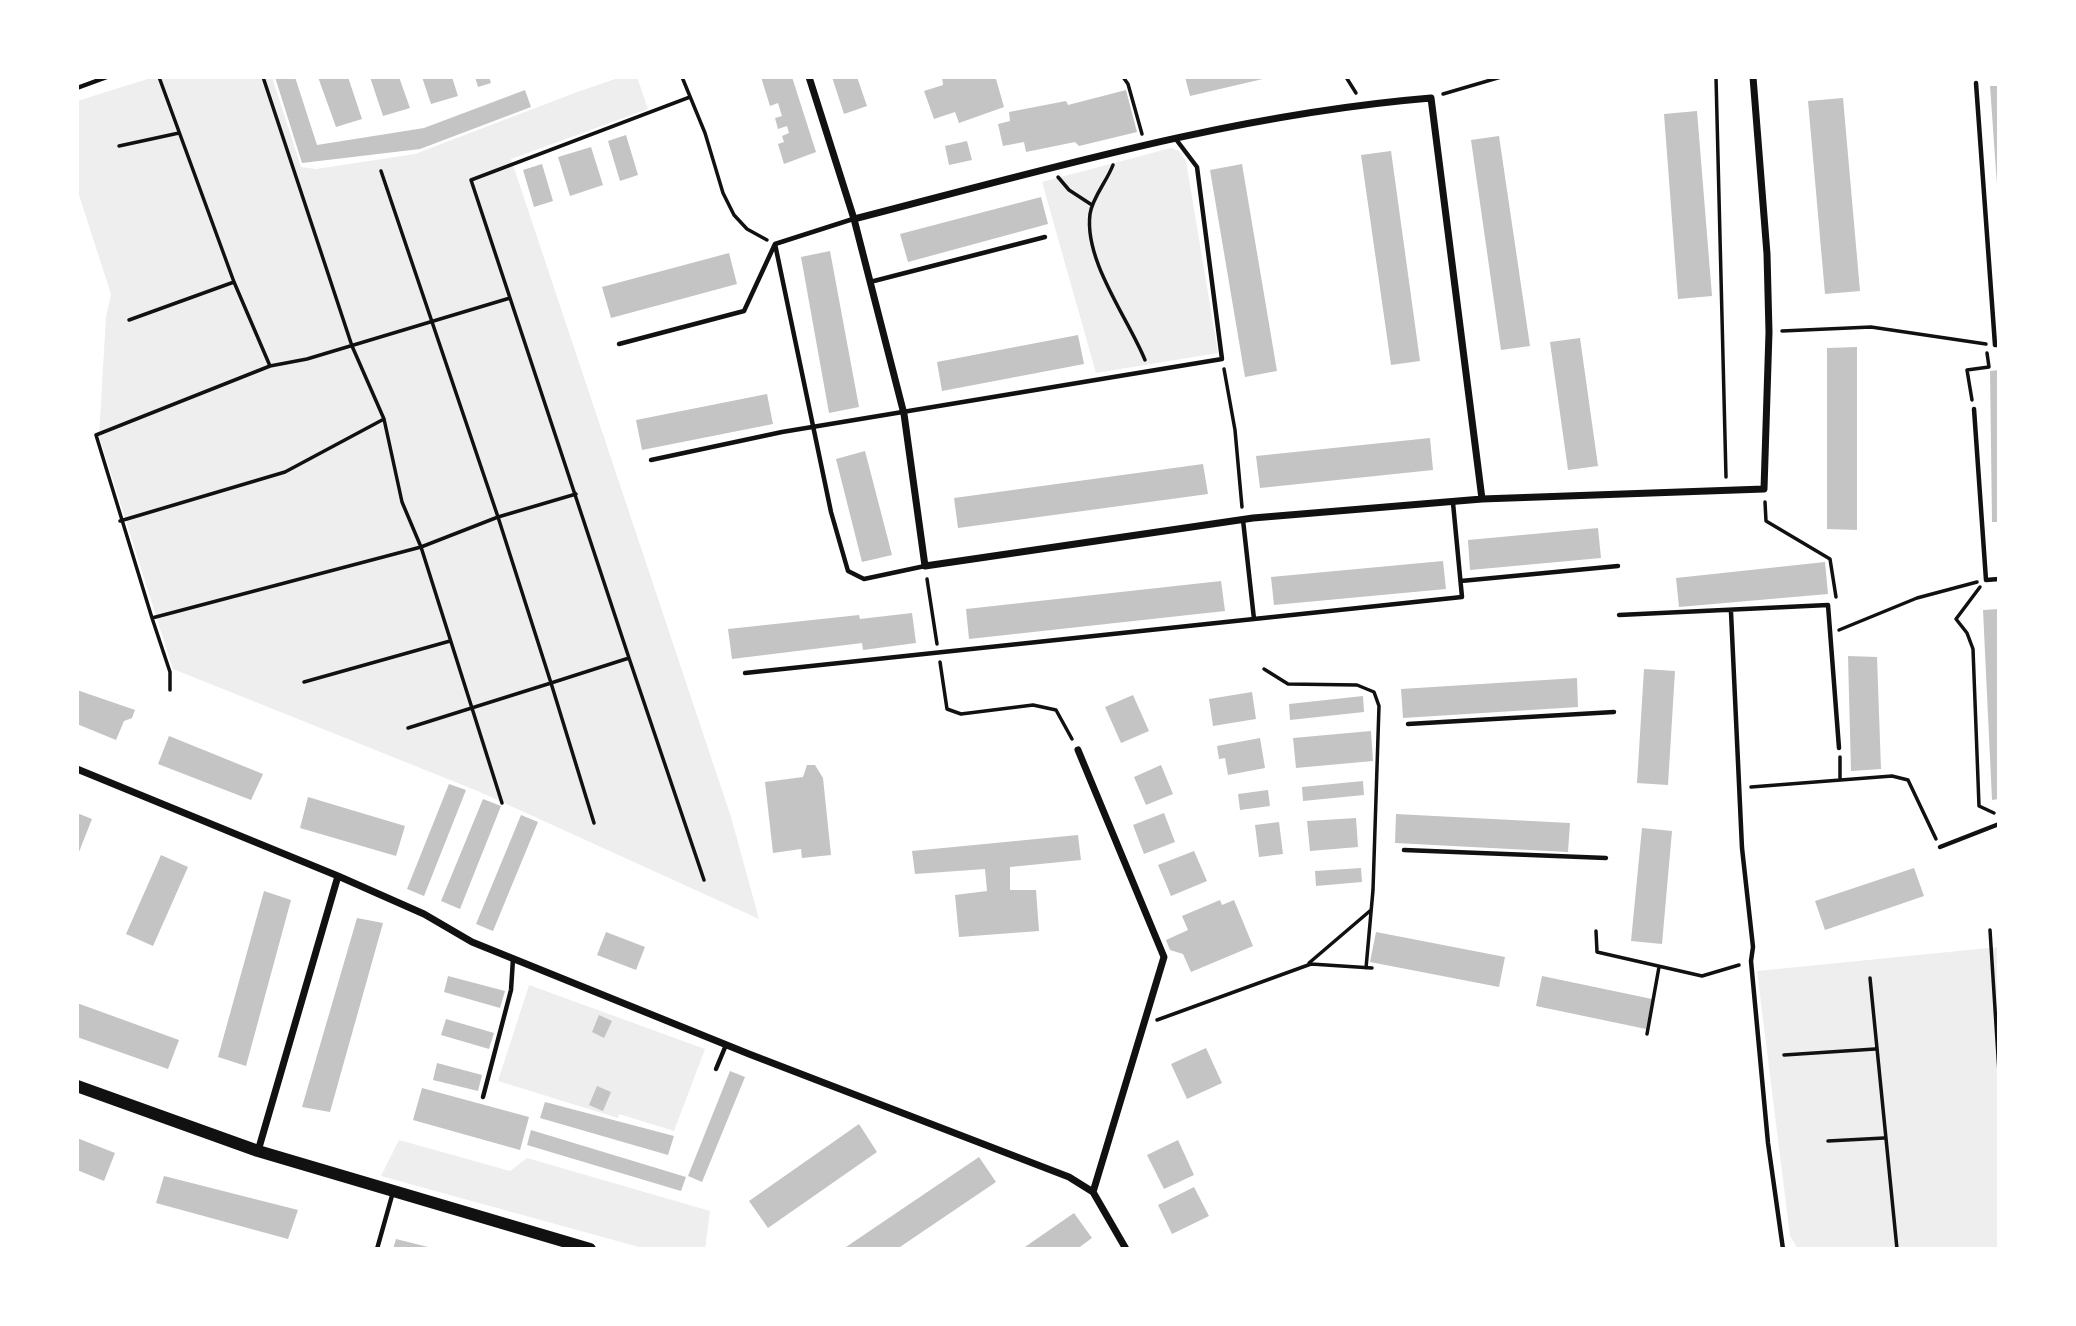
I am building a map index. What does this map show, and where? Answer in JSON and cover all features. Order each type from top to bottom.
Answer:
[{"type":"main road","points":[[77,1086],[258,1151],[590,1249]]},
{"type":"street","points":[[809,77],[854,219],[904,414],[925,566],[1242,520],[1482,499],[1764,489],[1769,332],[1767,254],[1753,77]]},
{"type":"street","points":[[854,219],[1175,138],[1361,103],[1431,98],[1482,499]]},
{"type":"street","points":[[1078,750],[1164,957],[1093,1192]]},
{"type":"street","points":[[77,769],[338,876],[424,914],[472,942],[513,959],[726,1045],[1069,1177],[1093,1192],[1126,1249]]},
{"type":"street","points":[[258,1151],[338,876]]},
{"type":"lane","points":[[77,88],[107,77]]},
{"type":"lane","points":[[1976,83],[1997,345]]},
{"type":"lane","points":[[651,460],[813,428],[1222,359],[1197,167],[1175,138]]},
{"type":"lane","points":[[619,344],[744,311],[775,244],[854,219]]},
{"type":"lane","points":[[870,282],[1045,237]]},
{"type":"lane","points":[[775,244],[831,512],[848,571],[864,579],[925,566]]},
{"type":"lane","points":[[1974,409],[1986,580],[1999,579]]},
{"type":"lane","points":[[745,673],[1462,597],[1453,503]]},
{"type":"lane","points":[[1242,520],[1254,619]]},
{"type":"lane","points":[[1461,581],[1618,566]]},
{"type":"lane","points":[[1619,615],[1731,612],[1828,605],[1839,748]]},
{"type":"lane","points":[[1731,612],[1742,848],[1753,947],[1751,961],[1768,1143],[1783,1249]]},
{"type":"lane","points":[[1408,724],[1614,712]]},
{"type":"lane","points":[[1940,847],[1999,824]]},
{"type":"lane","points":[[1404,850],[1605,858]]},
{"type":"lane","points":[[483,1097],[511,990],[513,959]]},
{"type":"lane","points":[[716,1069],[726,1045]]},
{"type":"lane","points":[[377,1249],[393,1191]]},
{"type":"lane","points":[[553,1238],[566,1249]]},
{"type":"path","points":[[159,77],[234,282],[270,366]]},
{"type":"path","points":[[263,77],[352,346],[384,419],[402,502],[421,547],[502,803]]},
{"type":"path","points":[[682,77],[723,193],[734,215],[747,229],[775,244]]},
{"type":"path","points":[[1123,77],[1140,118],[1144,145]]},
{"type":"path","points":[[1346,77],[1361,103]]},
{"type":"path","points":[[1431,98],[1501,77]]},
{"type":"path","points":[[1716,77],[1726,489]]},
{"type":"path","points":[[690,97],[471,180],[704,880]]},
{"type":"path","points":[[119,146],[179,133]]},
{"type":"path","points":[[1111,153],[1114,165],[1092,205],[1090,216],[1101,272],[1150,372]]},
{"type":"path","points":[[1050,168],[1069,190],[1092,205]]},
{"type":"path","points":[[381,171],[498,517],[594,823]]},
{"type":"path","points":[[129,320],[234,282]]},
{"type":"path","points":[[170,691],[170,672],[120,521],[96,435],[270,366],[352,346],[510,298]]},
{"type":"path","points":[[1769,332],[1871,327],[1997,345]]},
{"type":"path","points":[[1222,359],[1236,430],[1242,520]]},
{"type":"path","points":[[1974,409],[1967,370],[1989,367],[1987,359]]},
{"type":"path","points":[[120,521],[285,471],[384,419]]},
{"type":"path","points":[[1764,489],[1766,521],[1830,559],[1836,598],[1828,605]]},
{"type":"path","points":[[152,618],[421,547],[498,517],[576,494]]},
{"type":"path","points":[[925,566],[947,709],[961,714],[1033,705],[1056,710],[1078,750]]},
{"type":"path","points":[[1830,634],[1917,598],[1986,580]]},
{"type":"path","points":[[1986,580],[1956,619],[1967,633],[1973,649],[1979,806],[1999,815]]},
{"type":"path","points":[[304,681],[450,641]]},
{"type":"path","points":[[408,728],[629,659]]},
{"type":"path","points":[[1264,669],[1288,684],[1357,685],[1374,692],[1380,721],[1366,968]]},
{"type":"path","points":[[1839,748],[1840,779]]},
{"type":"path","points":[[1740,788],[1892,776],[1908,780],[1940,847]]},
{"type":"path","points":[[1144,1025],[1306,965],[1371,910]]},
{"type":"path","points":[[1990,930],[1999,1072]]},
{"type":"path","points":[[1596,931],[1597,952],[1702,976],[1751,961]]},
{"type":"path","points":[[1306,965],[1373,968]]},
{"type":"path","points":[[1647,1034],[1659,967]]},
{"type":"path","points":[[1870,978],[1897,1249]]},
{"type":"path","points":[[1784,1055],[1875,1049]]},
{"type":"path","points":[[1828,1141],[1884,1138]]},
{"type":"shaded area","points":[[154,77],[272,77],[301,167],[316,169],[415,154],[580,91],[621,77],[637,77],[648,109],[511,159],[731,817],[759,919],[480,792],[173,669],[99,436],[106,317],[111,294],[77,189],[77,101]]},
{"type":"shaded area","points":[[1171,148],[1179,151],[1186,161],[1218,353],[1096,373],[1042,182]]},
{"type":"shaded area","points":[[1999,947],[1999,1249],[1798,1249],[1790,1236],[1757,971]]},
{"type":"shaded area","points":[[529,985],[705,1049],[674,1131],[619,1114],[618,1118],[498,1081]]},
{"type":"shaded area","points":[[399,1140],[510,1171],[527,1158],[710,1211],[705,1249],[646,1249],[381,1176]]},
{"type":"building","points":[[275,77],[295,77],[317,145],[424,128],[525,90],[531,107],[420,149],[302,163]]},
{"type":"building","points":[[318,77],[348,77],[362,119],[336,127]]},
{"type":"building","points":[[370,77],[399,77],[410,108],[383,116]]},
{"type":"building","points":[[422,77],[452,77],[458,96],[431,104]]},
{"type":"building","points":[[475,77],[489,77],[491,83],[478,87]]},
{"type":"building","points":[[761,77],[792,77],[816,152],[784,164],[778,144],[784,142],[782,136],[789,133],[787,126],[778,129],[775,118],[782,116],[778,103],[770,106]]},
{"type":"building","points":[[832,77],[857,77],[867,106],[844,114]]},
{"type":"building","points":[[942,77],[1000,77],[996,79],[1004,107],[959,123],[955,112],[934,119],[924,91],[943,85]]},
{"type":"building","points":[[1185,77],[1267,77],[1267,78],[1190,96]]},
{"type":"building","points":[[1990,86],[1999,86],[1999,185],[1997,185]]},
{"type":"building","points":[[1126,90],[1137,132],[1079,146],[1075,142],[1026,152],[1024,142],[1003,146],[998,124],[1010,121],[1009,112],[1066,101],[1068,105]]},
{"type":"building","points":[[1843,98],[1860,291],[1825,294],[1808,101]]},
{"type":"building","points":[[1697,111],[1712,296],[1678,299],[1664,114]]},
{"type":"building","points":[[626,135],[638,175],[620,181],[608,141]]},
{"type":"building","points":[[1499,136],[1530,346],[1501,350],[1471,140]]},
{"type":"building","points":[[967,141],[972,160],[949,165],[945,146]]},
{"type":"building","points":[[591,147],[603,185],[570,196],[558,157]]},
{"type":"building","points":[[1391,151],[1420,361],[1391,365],[1361,155]]},
{"type":"building","points":[[542,164],[553,201],[534,207],[523,170]]},
{"type":"building","points":[[1242,164],[1277,371],[1245,377],[1210,170]]},
{"type":"building","points":[[1041,197],[1048,224],[908,262],[900,234]]},
{"type":"building","points":[[830,251],[859,407],[829,413],[801,257]]},
{"type":"building","points":[[729,253],[737,284],[611,318],[602,287]]},
{"type":"building","points":[[1078,335],[1084,364],[942,391],[937,362]]},
{"type":"building","points":[[1580,338],[1598,466],[1568,470],[1550,342]]},
{"type":"building","points":[[1857,347],[1857,530],[1827,529],[1827,348]]},
{"type":"building","points":[[1999,370],[1999,522],[1992,522],[1990,371]]},
{"type":"building","points":[[767,394],[773,424],[642,450],[636,420]]},
{"type":"building","points":[[1430,438],[1433,470],[1260,488],[1256,456]]},
{"type":"building","points":[[865,451],[892,555],[862,562],[836,459]]},
{"type":"building","points":[[1203,464],[1208,494],[958,528],[954,498]]},
{"type":"building","points":[[1598,528],[1601,558],[1470,570],[1468,540]]},
{"type":"building","points":[[1443,561],[1446,589],[1274,605],[1271,577]]},
{"type":"building","points":[[1825,562],[1828,594],[1679,607],[1676,578]]},
{"type":"building","points":[[1221,581],[1225,611],[969,639],[966,609]]},
{"type":"building","points":[[1999,609],[1999,799],[1992,800],[1983,610]]},
{"type":"building","points":[[912,613],[916,643],[863,650],[862,643],[732,659],[728,629],[859,615],[860,619]]},
{"type":"building","points":[[1848,656],[1877,657],[1881,769],[1851,771]]},
{"type":"building","points":[[1644,669],[1675,671],[1668,785],[1637,783]]},
{"type":"building","points":[[1577,678],[1578,707],[1403,718],[1401,689]]},
{"type":"building","points":[[77,690],[135,710],[132,718],[124,721],[116,740],[77,724]]},
{"type":"building","points":[[1252,692],[1256,719],[1213,726],[1209,699]]},
{"type":"building","points":[[1133,695],[1149,731],[1121,743],[1105,707]]},
{"type":"building","points":[[1363,696],[1364,712],[1290,720],[1289,704]]},
{"type":"building","points":[[1371,731],[1373,761],[1296,768],[1293,738]]},
{"type":"building","points":[[169,736],[263,774],[251,800],[158,764]]},
{"type":"building","points":[[1260,738],[1265,768],[1228,775],[1225,758],[1219,759],[1217,746]]},
{"type":"building","points":[[807,765],[815,765],[823,778],[831,855],[802,858],[801,849],[773,853],[765,782],[803,777]]},
{"type":"building","points":[[1161,765],[1173,794],[1146,805],[1134,777]]},
{"type":"building","points":[[1363,781],[1364,795],[1303,801],[1302,787]]},
{"type":"building","points":[[449,784],[466,790],[424,896],[407,889]]},
{"type":"building","points":[[1268,790],[1270,806],[1240,810],[1238,794]]},
{"type":"building","points":[[308,797],[405,826],[396,856],[300,828]]},
{"type":"building","points":[[483,799],[501,806],[460,909],[441,901]]},
{"type":"building","points":[[77,813],[92,819],[77,857]]},
{"type":"building","points":[[1164,813],[1175,842],[1144,854],[1133,825]]},
{"type":"building","points":[[1396,814],[1570,823],[1568,852],[1395,843]]},
{"type":"building","points":[[521,815],[538,822],[493,931],[476,924]]},
{"type":"building","points":[[1356,818],[1358,847],[1310,851],[1307,821]]},
{"type":"building","points":[[1279,822],[1283,854],[1259,857],[1255,825]]},
{"type":"building","points":[[1642,828],[1672,831],[1662,944],[1631,941]]},
{"type":"building","points":[[1078,835],[1081,860],[1010,867],[1010,890],[1036,890],[1039,931],[959,937],[955,895],[987,891],[985,869],[915,874],[912,851]]},
{"type":"building","points":[[1194,851],[1207,881],[1171,896],[1158,865]]},
{"type":"building","points":[[161,855],[188,867],[153,946],[126,934]]},
{"type":"building","points":[[1361,868],[1362,882],[1316,886],[1315,871]]},
{"type":"building","points":[[1914,868],[1924,896],[1825,930],[1815,901]]},
{"type":"building","points":[[264,891],[291,900],[246,1066],[218,1057]]},
{"type":"building","points":[[1220,900],[1222,905],[1234,900],[1253,946],[1191,972],[1183,954],[1170,950],[1166,940],[1188,930],[1182,916]]},
{"type":"building","points":[[357,918],[383,923],[330,1112],[302,1107]]},
{"type":"building","points":[[606,932],[645,947],[636,970],[597,955]]},
{"type":"building","points":[[1376,932],[1505,957],[1499,987],[1370,962]]},
{"type":"building","points":[[448,976],[505,991],[500,1008],[444,992]]},
{"type":"building","points":[[1542,976],[1652,999],[1646,1029],[1536,1006]]},
{"type":"building","points":[[77,1003],[179,1040],[168,1069],[77,1037]]},
{"type":"building","points":[[599,1015],[612,1021],[604,1038],[592,1032]]},
{"type":"building","points":[[446,1019],[494,1033],[489,1049],[441,1035]]},
{"type":"building","points":[[1206,1048],[1222,1083],[1187,1099],[1171,1064]]},
{"type":"building","points":[[437,1063],[482,1075],[478,1091],[433,1080]]},
{"type":"building","points":[[730,1071],[745,1077],[702,1182],[688,1176]]},
{"type":"building","points":[[597,1086],[611,1092],[603,1111],[589,1105]]},
{"type":"building","points":[[422,1088],[529,1117],[520,1150],[413,1120]]},
{"type":"building","points":[[545,1102],[674,1136],[668,1155],[540,1118]]},
{"type":"building","points":[[859,1124],[877,1152],[768,1228],[749,1201]]},
{"type":"building","points":[[531,1130],[686,1177],[681,1191],[527,1145]]},
{"type":"building","points":[[77,1138],[115,1153],[104,1181],[77,1170]]},
{"type":"building","points":[[1178,1140],[1194,1175],[1164,1189],[1147,1155]]},
{"type":"building","points":[[979,1157],[996,1182],[897,1249],[843,1249]]},
{"type":"building","points":[[164,1176],[298,1210],[288,1239],[156,1203]]},
{"type":"building","points":[[1194,1187],[1209,1216],[1172,1234],[1158,1205]]},
{"type":"building","points":[[1074,1213],[1092,1238],[1077,1249],[1022,1249]]},
{"type":"building","points":[[396,1239],[432,1248],[432,1249],[393,1249]]}]
